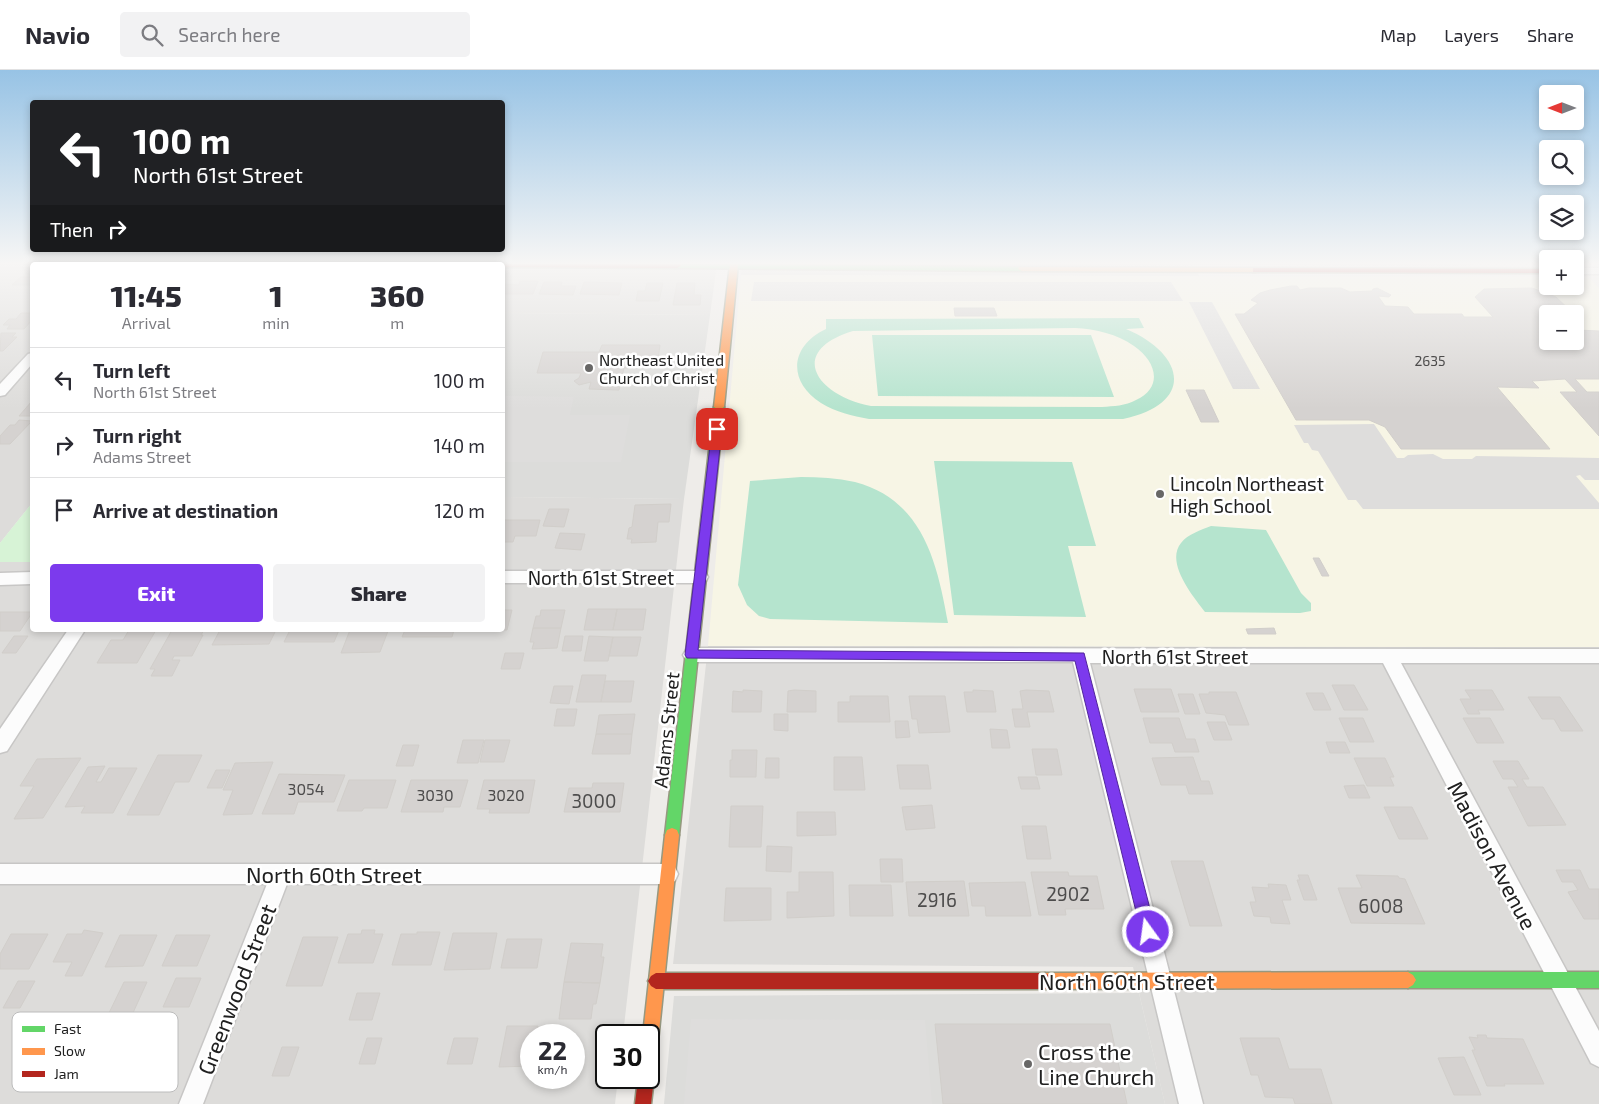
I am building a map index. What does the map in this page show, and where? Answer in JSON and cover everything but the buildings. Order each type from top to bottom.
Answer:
[{"type":"street","name":"Adams Street","points":[[652,1024],[729,312]]},
{"type":"street","points":[[1,391],[30,359]]},
{"type":"street","name":"North 61st Street","points":[[505,577],[700,577]]},
{"type":"street","points":[[0,579],[30,578]]},
{"type":"street","points":[[0,745],[76,632]]},
{"type":"street","name":"North 61st Street","points":[[692,655],[1599,656]]},
{"type":"street","name":"Madison Avenue","points":[[1388,655],[1599,1055]]},
{"type":"street","points":[[1080,656],[1191,1104]]},
{"type":"street","name":"North 60th Street","points":[[0,874],[668,874]]},
{"type":"street","name":"Greenwood Street","points":[[191,1104],[281,874]]},
{"type":"street","name":"North 60th Street","points":[[656,981],[1599,980]]},
{"type":"street","points":[[643,1104],[645,1089]]},
{"type":"shaded area","points":[[0,312],[30,312],[30,506],[0,543]]},
{"type":"shaded area","points":[[505,312],[710,312],[710,315],[505,313]]},
{"type":"shaded area","name":"Lincoln Northeast High School","points":[[738,312],[1539,312],[1539,350],[1584,350],[1584,312],[1599,312],[1599,647],[708,646]]},
{"type":"shaded area","points":[[1194,312],[1218,312],[1260,389],[1233,389]]},
{"type":"shaded area","points":[[505,313],[710,315],[684,499],[505,497]]},
{"type":"shaded area","points":[[505,396],[574,397],[570,415],[630,415],[621,462],[505,462]]},
{"type":"shaded area","points":[[1374,424],[1397,458],[1404,458],[1408,455],[1433,454],[1443,459],[1472,459],[1476,456],[1599,458],[1599,480],[1585,480],[1580,475],[1576,476],[1599,503],[1599,509],[1363,509],[1356,500],[1348,500],[1318,451],[1312,450],[1308,443],[1304,443],[1294,425]]},
{"type":"shaded area","points":[[505,497],[684,499],[624,1024],[595,1024],[595,1089],[617,1089],[615,1104],[0,1104],[0,561],[30,562],[30,632],[505,632]]},
{"type":"shaded area","points":[[708,646],[1599,647],[1599,1104],[1165,1104],[1133,967],[673,964]]},
{"type":"shaded area","name":"Cross the Line Church","points":[[1139,993],[1165,1104],[664,1104],[674,996]]},
{"type":"shaded area","points":[[691,1019],[925,1020],[932,1104],[684,1104]]},
{"type":"green space","points":[[1139,318],[1144,328],[1126,329],[1146,339],[1161,351],[1170,364],[1174,377],[1172,390],[1163,402],[1147,412],[1123,419],[869,419],[856,417],[821,403],[802,385],[798,374],[797,364],[800,354],[805,345],[814,336],[826,329],[826,319]],"holes":[[[1083,329],[1113,335],[1142,352],[1152,366],[1154,374],[1151,388],[1145,395],[1128,403],[1102,407],[871,406],[852,401],[836,393],[824,383],[817,373],[815,361],[820,350],[832,340],[853,331]]]},
{"type":"green space","points":[[872,335],[1091,335],[1114,397],[878,396]]},
{"type":"green space","points":[[934,461],[1072,462],[1096,546],[1068,546],[1086,617],[954,615]]},
{"type":"green space","points":[[801,477],[855,482],[878,491],[897,503],[911,518],[923,536],[932,556],[948,623],[770,619],[759,616],[747,605],[738,585],[750,481]]},
{"type":"green space","points":[[30,506],[30,562],[0,562],[0,543]]},
{"type":"green space","points":[[1211,526],[1266,530],[1301,593],[1311,603],[1311,611],[1300,613],[1205,612],[1182,579],[1176,560],[1177,551],[1187,537]]},
{"type":"traffic: fast","points":[[672,835],[719,407]]},
{"type":"traffic: fast","points":[[1408,980],[1599,980]]},
{"type":"traffic: slow","points":[[719,407],[729,312]]},
{"type":"traffic: slow","points":[[652,1024],[672,835]]},
{"type":"traffic: slow","points":[[1045,981],[1408,980]]},
{"type":"traffic: jam","points":[[656,981],[1045,981]]},
{"type":"traffic: jam","points":[[643,1104],[645,1089]]},
{"type":"place","name":"Northeast United Church of Christ","points":[[589,368]]},
{"type":"place","name":"Lincoln Northeast High School","points":[[1160,494]]},
{"type":"place","name":"Cross the Line Church","points":[[1028,1064]]},
{"type":"route","points":[[717,429],[692,655],[1080,656],[1148,932]]}]
